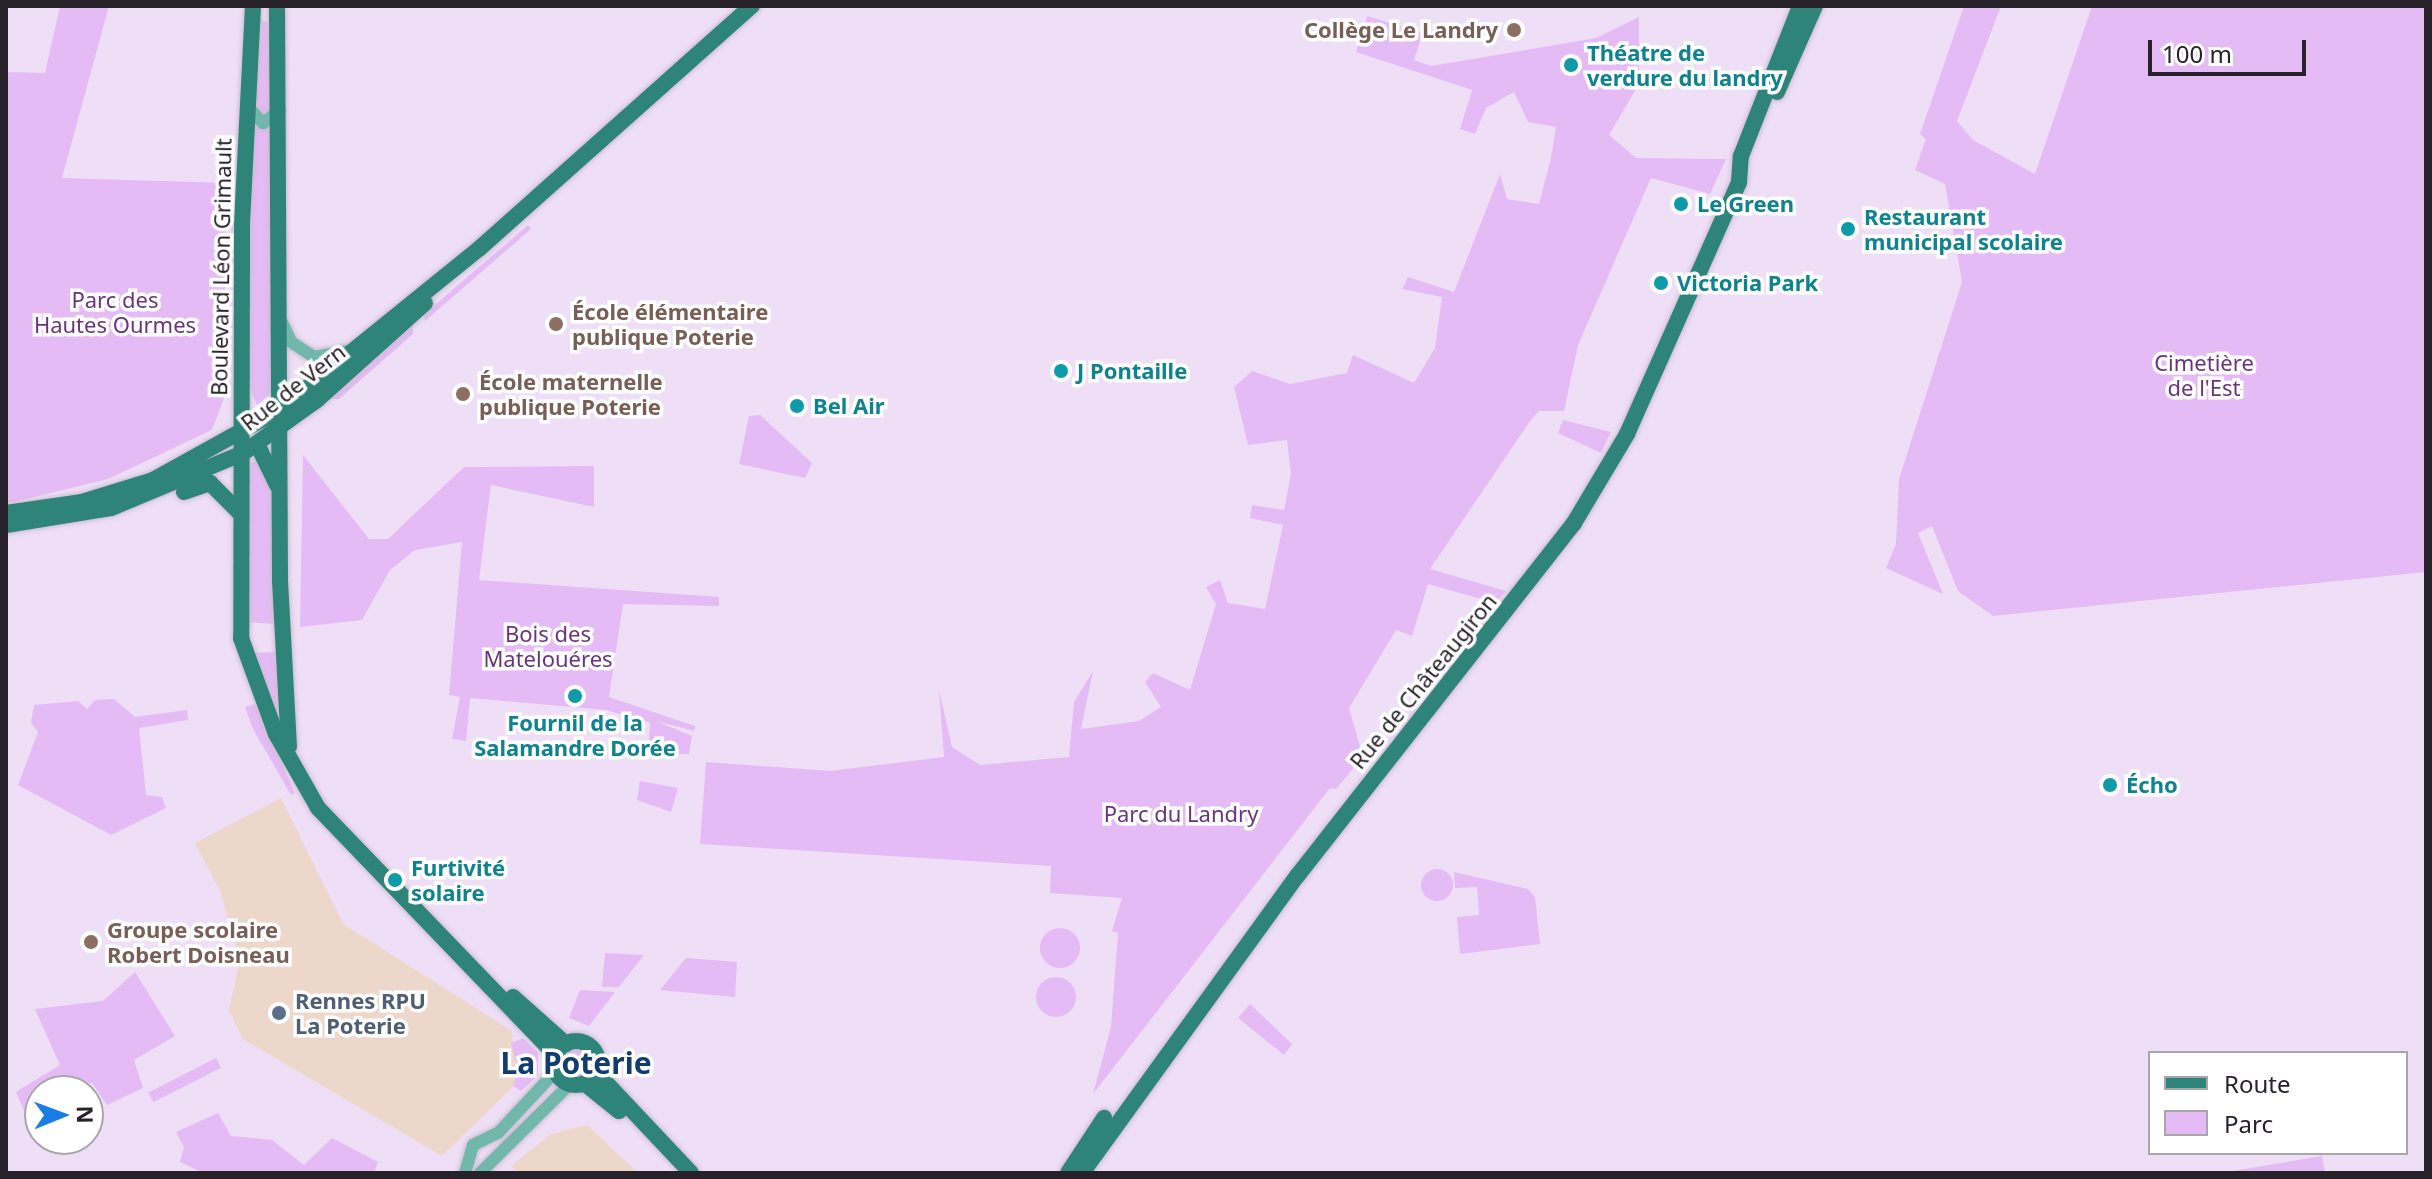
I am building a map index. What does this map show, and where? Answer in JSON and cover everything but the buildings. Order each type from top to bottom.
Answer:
[{"type":"main road","name":"Boulevard Léon Grimault","points":[[250,449],[242,434],[242,375],[253,6]]},
{"type":"main road","points":[[277,6],[282,105],[280,498],[292,760]]},
{"type":"main road","name":"Rue de Vern","points":[[6,525],[131,502],[250,449],[281,428],[752,6]]},
{"type":"main road","name":"Rue de Châteaugiron","points":[[1739,172],[1800,6]]},
{"type":"main road","name":"Rue de Châteaugiron","points":[[1068,1173],[1537,578],[1617,449],[1815,6]]},
{"type":"main road","name":"Rue de Vern","points":[[6,513],[126,490],[242,434],[281,409],[480,248]]},
{"type":"main road","points":[[242,375],[249,403],[281,428]]},
{"type":"main road","points":[[250,449],[280,498]]},
{"type":"main road","points":[[250,449],[239,512],[241,638],[292,760],[355,853],[485,978],[583,1080],[691,1173]]},
{"type":"main road","points":[[131,502],[165,500],[210,483],[239,512]]},
{"type":"main road","name":"Rue de Châteaugiron","points":[[1082,1173],[1254,936]]},
{"type":"main road","points":[[559,1057],[591,1048],[583,1080]]},
{"type":"street","name":"Boulevard Léon Grimault","points":[[248,101],[252,117],[263,123],[279,116],[282,105]]},
{"type":"street","points":[[279,316],[291,342],[314,357],[354,348]]},
{"type":"street","points":[[465,1173],[472,1159],[473,1145],[488,1140],[559,1057]]},
{"type":"street","points":[[472,1159],[482,1170],[498,1151],[583,1080]]},
{"type":"street","points":[[488,1140],[498,1151]]},
{"type":"shaded area","points":[[281,798],[343,924],[512,1031],[517,1083],[442,1156],[243,1039],[229,1010],[240,959],[220,891],[195,843]]},
{"type":"shaded area","points":[[587,1125],[638,1173],[518,1173],[511,1166],[551,1134]]},
{"type":"green space","name":"Parc des Hautes Ourmes","points":[[60,6],[109,6],[62,178],[226,183],[224,398],[212,430],[108,479],[6,504],[6,72],[45,73]]},
{"type":"green space","name":"Cimetière de l'Est","points":[[1964,6],[2001,6],[1957,121],[1973,140],[2035,174],[2092,6],[2426,6],[2426,572],[1993,616],[1958,591],[1932,526],[1918,533],[1943,594],[1886,568],[1896,544],[1899,479],[1962,282],[1945,184],[1915,170],[1926,139],[1920,134]]},
{"type":"green space","name":"Parc du Landry","points":[[1367,16],[1423,33],[1414,60],[1431,66],[1596,38],[1639,17],[1639,84],[1609,135],[1636,158],[1726,159],[1710,194],[1651,178],[1578,345],[1564,411],[1539,411],[1530,421],[1430,569],[1506,591],[1495,603],[1428,584],[1412,636],[1396,630],[1349,708],[1363,757],[1336,789],[1330,788],[1093,1094],[1111,1027],[1118,933],[1112,931],[1122,898],[1050,893],[1051,866],[700,844],[706,762],[830,771],[944,757],[939,690],[952,747],[980,765],[1069,757],[1074,702],[1093,671],[1081,729],[1139,721],[1161,707],[1145,682],[1153,673],[1190,690],[1216,604],[1206,587],[1220,580],[1228,603],[1265,609],[1283,525],[1250,518],[1252,505],[1284,510],[1291,474],[1287,440],[1248,445],[1234,387],[1252,371],[1290,384],[1347,373],[1353,355],[1414,383],[1435,348],[1442,297],[1402,289],[1408,277],[1454,292],[1500,174],[1507,199],[1539,204],[1551,158],[1556,127],[1528,122],[1514,92],[1486,108],[1475,134],[1460,129],[1472,90],[1356,52]]},
{"type":"green space","points":[[258,19],[273,24],[270,117],[253,114]]},
{"type":"green space","points":[[249,119],[277,123],[276,389],[257,405],[245,377]]},
{"type":"green space","points":[[528,225],[531,229],[425,321],[423,315]]},
{"type":"green space","points":[[413,324],[413,334],[339,399],[328,399]]},
{"type":"green space","points":[[760,415],[812,463],[805,478],[739,464],[749,416]]},
{"type":"green space","points":[[1563,420],[1611,432],[1601,453],[1558,433]]},
{"type":"green space","name":"Bois des Matelouéres","points":[[303,455],[369,539],[388,539],[464,467],[594,466],[594,507],[491,485],[479,580],[719,597],[719,606],[623,604],[609,697],[695,726],[694,731],[656,721],[692,736],[689,754],[648,754],[650,723],[606,710],[470,698],[466,741],[452,739],[460,697],[449,695],[462,542],[415,550],[390,570],[362,620],[300,627]]},
{"type":"green space","points":[[261,459],[271,492],[279,624],[242,622],[244,513],[251,463]]},
{"type":"green space","points":[[278,652],[281,718],[279,721],[250,653]]},
{"type":"green space","points":[[114,699],[135,717],[187,710],[188,720],[139,728],[146,795],[162,797],[166,808],[111,835],[18,785],[38,732],[31,723],[34,705],[78,701],[87,709],[95,700]]},
{"type":"green space","points":[[255,704],[295,793],[291,795],[253,729],[245,707]]},
{"type":"green space","points":[[640,781],[678,788],[671,812],[637,800]]},
{"type":"green space","points":[[1437,869],[1448,874],[1453,885],[1448,896],[1437,901],[1426,896],[1421,885],[1426,874]]},
{"type":"green space","points":[[1454,872],[1528,889],[1535,897],[1540,944],[1460,954],[1457,917],[1479,915],[1477,887],[1455,888]]},
{"type":"green space","points":[[1060,928],[1074,934],[1080,948],[1074,962],[1060,968],[1046,962],[1040,948],[1046,934]]},
{"type":"green space","points":[[605,953],[644,955],[619,987],[602,987]]},
{"type":"green space","points":[[686,958],[737,962],[735,997],[660,990]]},
{"type":"green space","points":[[135,972],[175,1036],[134,1060],[143,1088],[107,1105],[104,1101],[104,1075],[44,1075],[60,1065],[35,1009],[103,1001]]},
{"type":"green space","points":[[1056,977],[1070,983],[1076,997],[1070,1011],[1056,1017],[1042,1011],[1036,997],[1042,983]]},
{"type":"green space","points":[[580,990],[615,992],[589,1026],[569,1018]]},
{"type":"green space","points":[[1250,1004],[1292,1044],[1284,1055],[1238,1018]]},
{"type":"green space","points":[[523,1038],[538,1053],[538,1076],[521,1091],[513,1086],[518,1070],[511,1043]]},
{"type":"green space","points":[[576,1047],[587,1052],[592,1063],[587,1074],[576,1079],[565,1074],[560,1063],[565,1052]]},
{"type":"green space","points":[[216,1058],[221,1068],[153,1102],[148,1093]]},
{"type":"green space","points":[[24,1087],[24,1110],[16,1092]]},
{"type":"green space","points":[[218,1113],[231,1136],[272,1140],[304,1165],[332,1138],[378,1162],[374,1173],[203,1173],[180,1162],[184,1147],[176,1132]]},
{"type":"green space","points":[[2322,1156],[2325,1173],[2220,1173]]},
{"type":"place","name":"Collège Le Landry","points":[[1514,30]]},
{"type":"place","name":"Théatre de verdure du landry","points":[[1571,65]]},
{"type":"place","name":"Le Green","points":[[1681,204]]},
{"type":"place","name":"Restaurant municipal scolaire","points":[[1848,229]]},
{"type":"place","name":"Victoria Park","points":[[1661,283]]},
{"type":"place","name":"École élémentaire publique Poterie","points":[[556,324]]},
{"type":"place","name":"J Pontaille","points":[[1061,371]]},
{"type":"place","name":"École maternelle publique Poterie","points":[[463,394]]},
{"type":"place","name":"Bel Air","points":[[797,406]]},
{"type":"place","name":"Fournil de la Salamandre Dorée","points":[[575,696]]},
{"type":"place","name":"Écho","points":[[2110,785]]},
{"type":"place","name":"Furtivité solaire","points":[[395,880]]},
{"type":"place","name":"Groupe scolaire Robert Doisneau","points":[[91,942]]},
{"type":"place","name":"Rennes RPU La Poterie","points":[[279,1013]]},
{"type":"district","name":"La Poterie","points":[[576,1063]]}]
